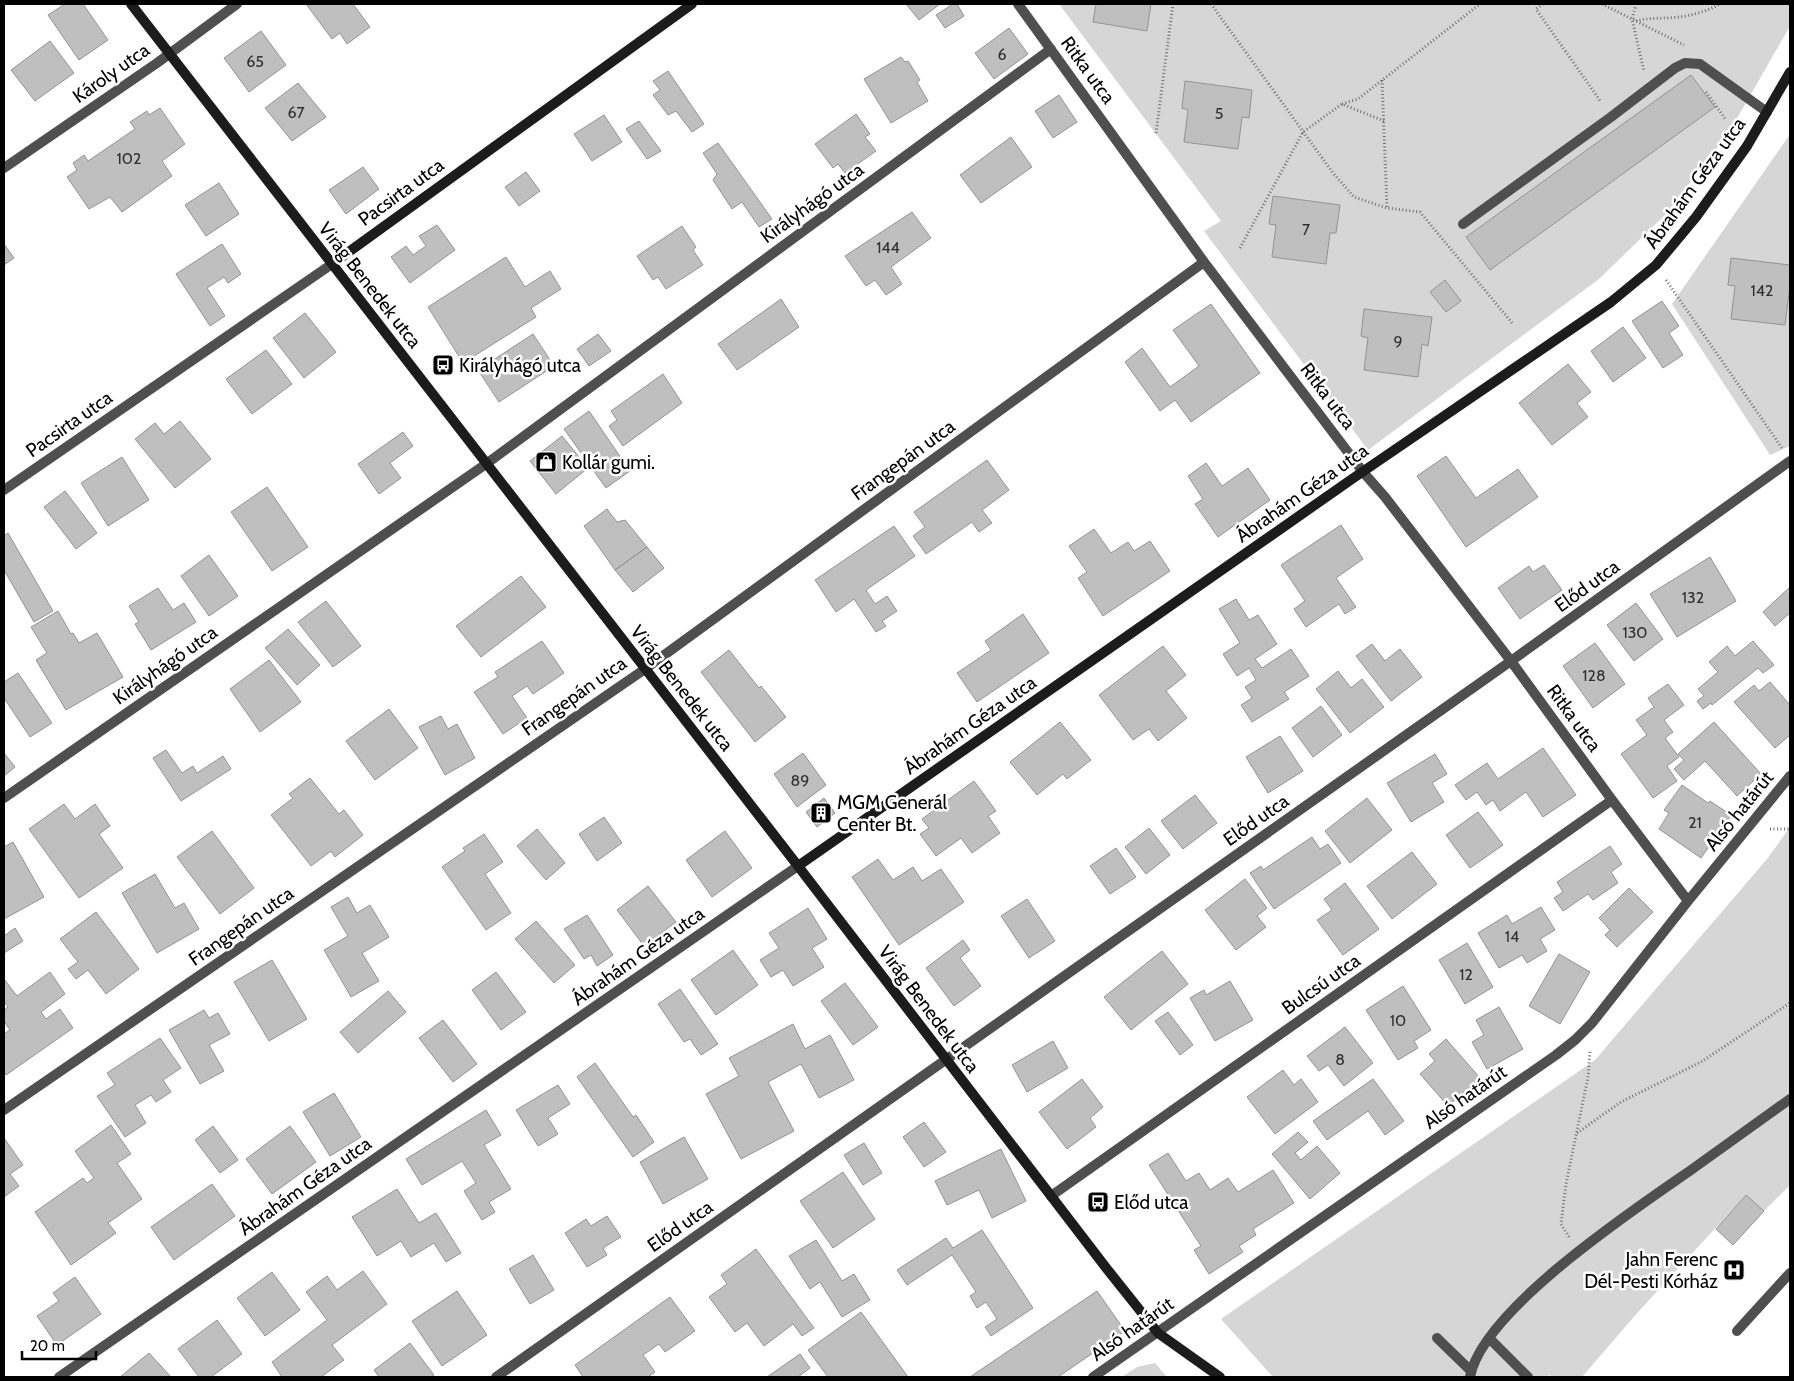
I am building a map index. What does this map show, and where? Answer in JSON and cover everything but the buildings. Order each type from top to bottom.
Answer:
[{"type":"street","name":"Virág Benedek utca","points":[[131,4],[1158,1333],[1220,1377]]},
{"type":"street","name":"Károly utca","points":[[4,168],[170,53],[237,4]]},
{"type":"street","name":"Pacsirta utca","points":[[4,490],[332,264],[692,4]]},
{"type":"street","name":"Ritka utca","points":[[1018,4],[1204,262],[1363,472],[1385,497],[1511,662],[1688,901]]},
{"type":"street","name":"Királyhágó utca","points":[[4,798],[486,464],[1051,49]]},
{"type":"street","points":[[1463,224],[1611,117],[1675,68],[1685,63],[1700,64],[1767,112]]},
{"type":"street","name":"Ábrahám Géza utca","points":[[59,1377],[1611,302],[1656,265],[1696,217],[1741,154],[1790,72]]},
{"type":"street","name":"Frangepán utca","points":[[4,1110],[645,669],[1204,262]]},
{"type":"street","name":"Előd utca","points":[[496,1377],[1511,662],[1787,457]]},
{"type":"street","name":"Alsó határút","points":[[1094,1377],[1575,1040],[1592,1023],[1790,776]]},
{"type":"street","name":"Bulcsú utca","points":[[1051,1196],[1612,800]]},
{"type":"street","points":[[1437,1338],[1471,1374],[1489,1338],[1513,1310],[1578,1252],[1790,1099]]},
{"type":"street","points":[[1737,1331],[1790,1272]]},
{"type":"street","points":[[1489,1338],[1528,1377]]},
{"type":"path","points":[[1156,133],[1172,4]]},
{"type":"path","points":[[1211,4],[1333,173],[1354,197],[1387,208],[1420,212],[1513,324]]},
{"type":"path","points":[[1240,248],[1303,132],[1342,104],[1358,99],[1480,4]]},
{"type":"path","points":[[1543,4],[1536,9],[1611,117]]},
{"type":"path","points":[[1602,4],[1687,47]]},
{"type":"path","points":[[1636,4],[1634,20],[1649,88]]},
{"type":"path","points":[[1634,20],[1678,17],[1706,12],[1720,4]]},
{"type":"path","points":[[1382,80],[1387,208]]},
{"type":"path","points":[[1342,104],[1384,121]]},
{"type":"path","points":[[1656,265],[1787,457]]},
{"type":"path","points":[[1577,1133],[1621,1102],[1701,1062],[1790,1003]]},
{"type":"path","points":[[1578,1252],[1560,1224],[1566,1184],[1588,1077],[1592,1023]]},
{"type":"shaded area","points":[[1059,4],[1790,4],[1790,26],[1728,134],[1664,216],[1599,279],[1368,450],[1204,231],[1221,221]]},
{"type":"shaded area","points":[[1790,134],[1790,446],[1770,455],[1672,304]]},
{"type":"shaded area","points":[[1790,827],[1790,1185],[1764,1211],[1746,1195],[1639,1311],[1582,1377],[1552,1377],[1549,1375],[1547,1377],[1273,1377],[1221,1319],[1595,1060],[1767,859]]},
{"type":"shaded area","points":[[1155,1363],[1167,1377],[1122,1377],[1137,1367]]},
{"type":"place","name":"Királyhágó utca","points":[[443,365]]},
{"type":"place","name":"Kollár gumi.","points":[[546,462]]},
{"type":"place","name":"MGM Generál Center Bt.","points":[[821,813]]},
{"type":"place","name":"Előd utca","points":[[1098,1202]]},
{"type":"place","name":"Jahn Ferenc Dél-Pesti Kórház","points":[[1734,1270]]}]
